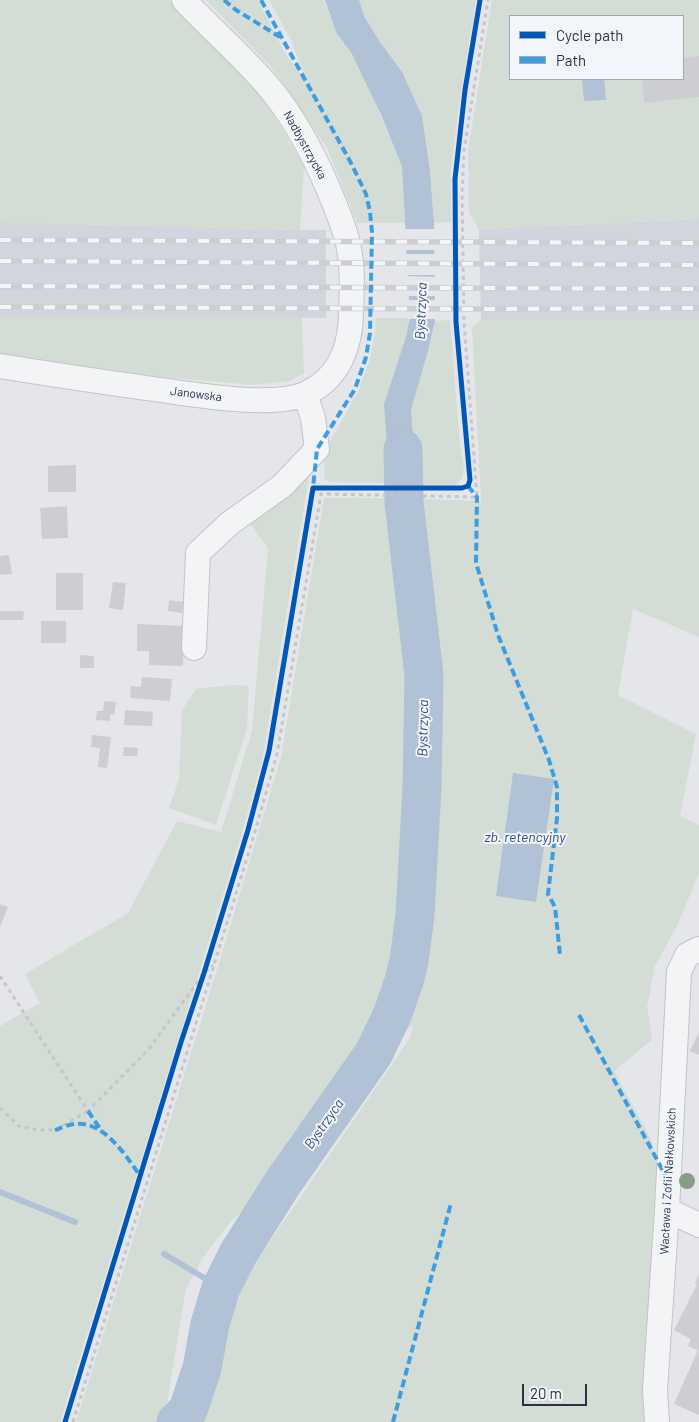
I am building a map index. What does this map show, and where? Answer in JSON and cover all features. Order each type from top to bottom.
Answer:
[{"type":"street","name":"Nadbystrzycka","points":[[184,0],[273,92],[290,116],[325,179],[343,225],[350,250],[352,279],[351,325]]},
{"type":"street","name":"Janowska","points":[[0,366],[195,394],[232,398],[276,399],[305,394],[327,380],[340,363],[347,346],[351,325]]},
{"type":"street","points":[[194,648],[198,553],[230,522],[282,486],[317,449],[313,418],[305,394]]},
{"type":"street","name":"Wacława i Zofii Nałkowskich","points":[[657,1422],[655,1390],[667,1210],[679,972],[687,955],[699,948]]},
{"type":"street","points":[[667,1210],[699,1225]]},
{"type":"path","points":[[322,488],[342,491],[477,496],[464,322],[462,195],[464,150],[488,0]]},
{"type":"path","points":[[464,411],[469,484]]},
{"type":"path","points":[[73,1422],[256,832],[277,754],[321,494],[362,488]]},
{"type":"path","points":[[198,991],[207,964]]},
{"type":"path","points":[[0,1108],[19,1126],[38,1130],[55,1130],[88,1111],[149,1049],[204,973],[214,964]]},
{"type":"path","points":[[0,976],[88,1111]]},
{"type":"shaded area","points":[[0,0],[169,0],[213,43],[267,103],[304,166],[300,230],[0,222]]},
{"type":"shaded area","points":[[206,0],[258,0],[286,55],[306,79],[291,40],[269,0],[324,0],[336,32],[352,54],[365,79],[402,167],[405,223],[357,223],[327,148],[270,66]]},
{"type":"shaded area","points":[[359,0],[476,0],[451,167],[451,222],[434,223],[430,171],[380,42],[365,18]]},
{"type":"shaded area","points":[[492,0],[699,0],[699,219],[479,229],[469,213],[468,151]]},
{"type":"shaded area","points":[[699,219],[699,320],[481,320],[479,229]]},
{"type":"shaded area","points":[[0,222],[326,230],[326,318],[0,317]]},
{"type":"shaded area","points":[[0,317],[302,318],[304,373],[290,381],[254,385],[160,377],[0,356]]},
{"type":"shaded area","points":[[376,318],[410,318],[405,340],[417,484],[411,410],[435,321],[450,320],[460,445],[464,466],[462,478],[455,485],[417,485],[425,499],[481,501],[472,327],[481,320],[699,320],[699,637],[633,609],[618,695],[696,734],[680,816],[699,825],[699,873],[677,926],[655,966],[647,1007],[652,1040],[614,1071],[651,1139],[667,1210],[657,1422],[187,1422],[209,1389],[246,1276],[410,1038],[413,1024],[223,1231],[202,1259],[186,1289],[164,1422],[76,1422],[281,757],[324,498],[392,498],[390,483],[329,482],[324,478],[325,450],[358,392],[370,359]]},
{"type":"shaded area","points":[[310,471],[262,762],[239,843],[60,1422],[0,1422],[0,1026],[40,1003],[25,974],[128,913],[177,821],[221,832],[252,731],[268,548],[247,519]]},
{"type":"shaded area","points":[[232,685],[249,686],[247,728],[216,825],[169,808],[179,779],[182,710],[196,689]]},
{"type":"water","points":[[325,0],[359,0],[365,18],[402,72],[422,116],[430,171],[434,223],[435,321],[411,410],[417,484],[404,502],[390,483],[384,404],[405,340],[410,318],[402,167],[382,117],[352,54],[336,32]]},
{"type":"water","points":[[582,80],[604,80],[606,100],[584,101]]},
{"type":"water","name":"zb. retencyjny","points":[[513,773],[554,779],[536,902],[496,896]]},
{"type":"pier","points":[[403,229],[436,229],[437,250],[404,250]]},
{"type":"pier","points":[[404,254],[437,254],[437,275],[405,275]]},
{"type":"pier","points":[[405,276],[437,277],[437,296],[406,296]]},
{"type":"pier","points":[[406,300],[437,300],[437,319],[407,319]]},
{"type":"pier","points":[[388,484],[419,484],[409,498],[398,498]]},
{"type":"building","points":[[699,56],[699,97],[644,103],[642,80],[684,80],[684,58]]},
{"type":"building","points":[[76,465],[76,492],[48,492],[48,466]]},
{"type":"building","points":[[67,506],[68,538],[42,539],[40,508]]},
{"type":"building","points":[[9,555],[12,574],[0,575],[0,556]]},
{"type":"building","points":[[56,573],[83,573],[83,610],[56,610]]},
{"type":"building","points":[[113,582],[126,583],[123,610],[109,608]]},
{"type":"building","points":[[169,600],[184,602],[182,613],[168,611]]},
{"type":"building","points":[[0,611],[24,611],[23,620],[0,620]]},
{"type":"building","points":[[41,621],[66,621],[66,643],[41,643]]},
{"type":"building","points":[[137,624],[184,626],[183,666],[149,665],[149,651],[137,651]]},
{"type":"building","points":[[80,655],[94,656],[94,668],[80,668]]},
{"type":"building","points":[[142,677],[172,679],[170,701],[130,698],[131,686],[141,687]]},
{"type":"building","points":[[104,701],[116,702],[114,715],[110,714],[110,721],[96,720],[97,711],[103,711]]},
{"type":"building","points":[[125,710],[153,712],[152,726],[124,725]]},
{"type":"building","points":[[92,735],[111,737],[107,768],[98,767],[100,748],[91,747]]},
{"type":"building","points":[[124,747],[138,748],[137,756],[123,756]]},
{"type":"building","points":[[0,904],[8,907],[0,927]]},
{"type":"building","points":[[699,1032],[699,1055],[690,1051]]},
{"type":"building","points":[[699,1274],[699,1415],[674,1404],[698,1350],[688,1346],[691,1339],[674,1330],[697,1284],[695,1283]]},
{"type":"waterway","name":"Bystrzyca","points":[[176,1422],[188,1410],[202,1368],[210,1324],[221,1288],[238,1254],[282,1184],[374,1053],[393,1013],[409,961],[415,915],[422,787],[424,675],[404,502],[403,449]]},
{"type":"waterway","points":[[0,1192],[75,1222]]},
{"type":"waterway","points":[[164,1254],[221,1288]]},
{"type":"railway","points":[[0,240],[699,243]]},
{"type":"railway","points":[[0,261],[699,265]]},
{"type":"railway","points":[[0,286],[699,289]]},
{"type":"railway","points":[[0,307],[699,308]]},
{"type":"marked path","points":[[224,0],[236,10],[280,37]]},
{"type":"marked path","points":[[261,0],[351,163],[366,194],[370,212],[372,232],[370,333],[366,357],[355,389],[317,449],[313,488]]},
{"type":"marked path","points":[[468,486],[477,497],[476,563],[498,635],[549,760],[557,787],[557,818],[548,894],[555,907],[560,955]]},
{"type":"marked path","points":[[579,1015],[669,1182]]},
{"type":"marked path","points":[[88,1111],[101,1130]]},
{"type":"marked path","points":[[55,1130],[74,1124],[85,1124],[95,1128],[113,1141],[141,1177]]},
{"type":"marked path","points":[[393,1422],[451,1203]]},
{"type":"cycle path","points":[[65,1422],[248,830],[269,751],[313,488],[462,488],[468,486],[470,480],[456,322],[455,179],[465,90],[480,0]]}]
